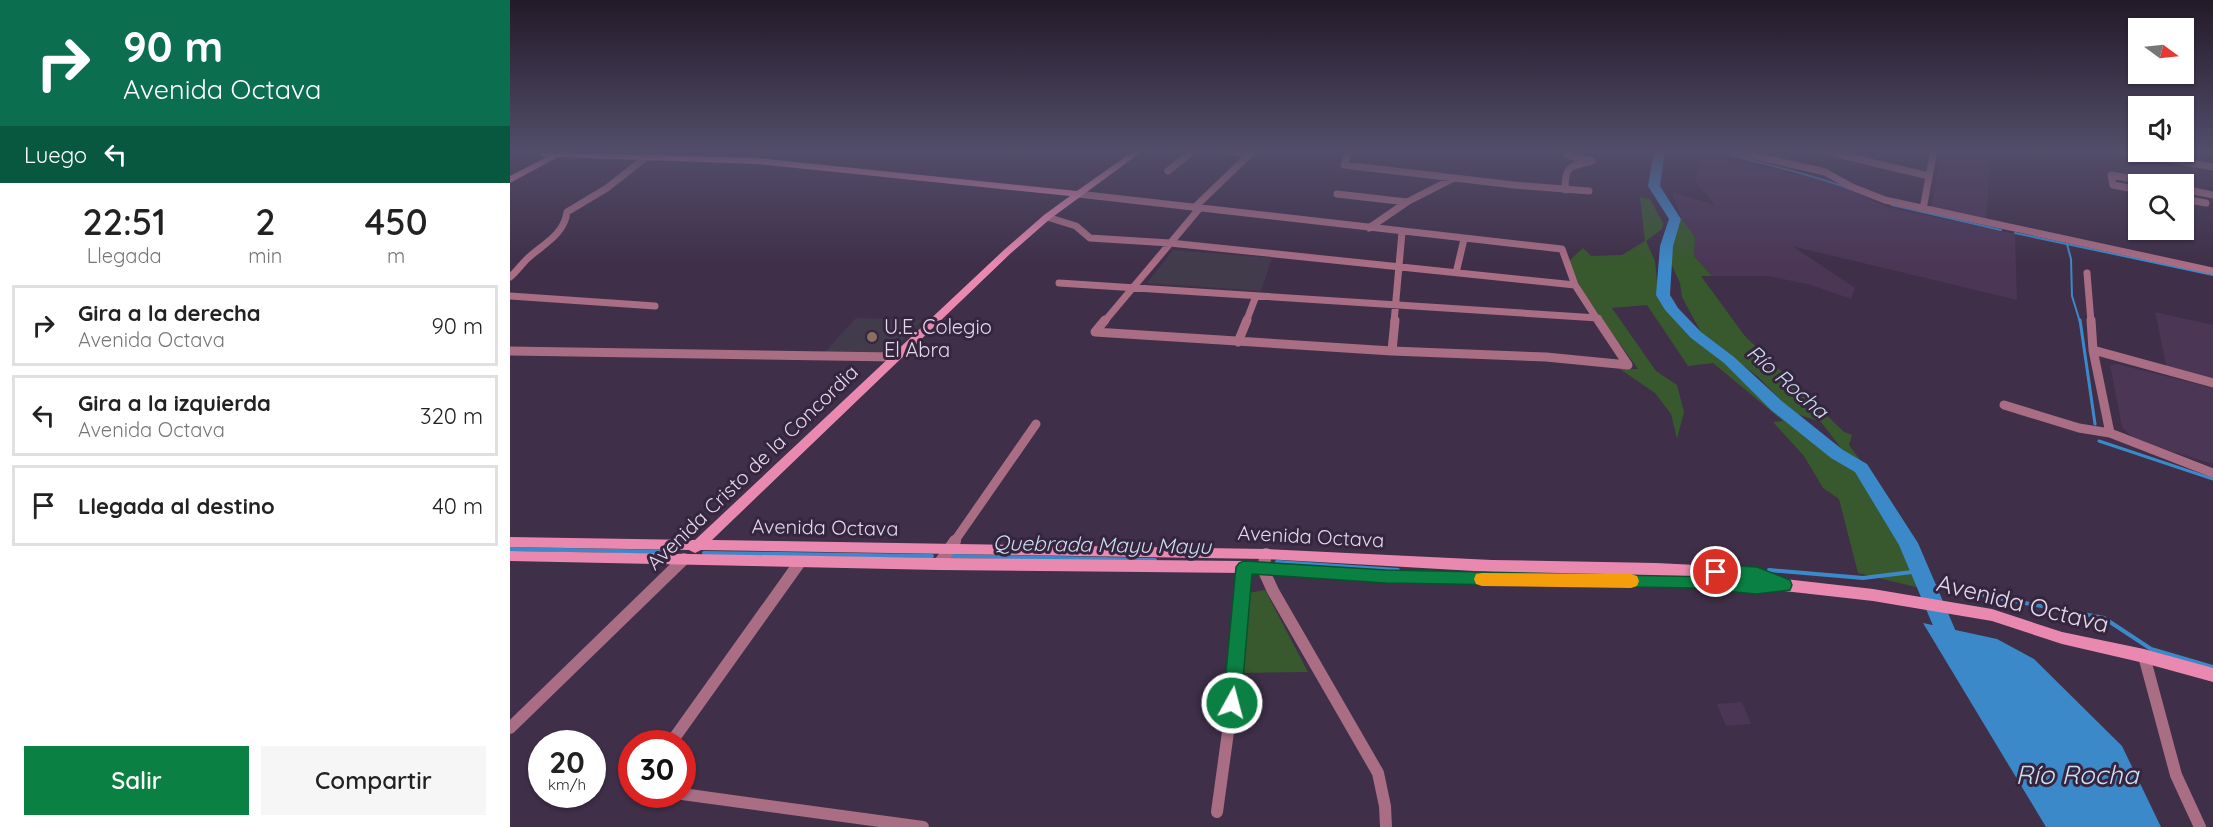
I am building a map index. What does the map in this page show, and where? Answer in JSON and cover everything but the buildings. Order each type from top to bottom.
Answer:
[{"type":"main road","points":[[1025,189],[1078,194]]},
{"type":"main road","name":"Avenida Cristo de la Concordia","points":[[684,559],[895,357],[1047,218],[1086,189]]},
{"type":"main road","name":"Avenida Octava","points":[[510,542],[948,550],[1265,561],[1410,577],[1695,582],[1756,587],[1784,585],[1873,595],[1992,615],[2062,638],[2144,656],[2213,675]]},
{"type":"main road","name":"Avenida Octava","points":[[510,556],[1244,567],[1265,561]]},
{"type":"street","points":[[510,277],[534,252],[556,236],[567,222],[567,212],[606,189]]},
{"type":"street","points":[[1078,194],[1197,208],[1369,228],[1402,232],[1562,249],[1575,285],[1628,365],[1546,357],[1392,351],[1095,332],[1197,208],[1216,189]]},
{"type":"street","points":[[1369,228],[1407,202],[1433,189]]},
{"type":"street","points":[[1552,189],[1589,191]]},
{"type":"street","points":[[1856,189],[1885,200],[1923,209],[2213,272]]},
{"type":"street","points":[[1923,209],[1927,189]]},
{"type":"street","points":[[2194,191],[2213,195]]},
{"type":"street","points":[[1337,194],[1407,202]]},
{"type":"street","points":[[2194,201],[2206,203]]},
{"type":"street","points":[[1047,218],[1085,231],[1090,238],[1170,243],[1575,285]]},
{"type":"street","points":[[1392,351],[1402,232]]},
{"type":"street","points":[[1456,273],[1464,238]]},
{"type":"street","points":[[2087,273],[2093,350],[2110,433]]},
{"type":"street","points":[[1059,282],[1598,318]]},
{"type":"street","points":[[510,296],[655,306]]},
{"type":"street","points":[[1238,342],[1257,296]]},
{"type":"street","points":[[2093,350],[2213,383]]},
{"type":"street","points":[[510,351],[895,357]]},
{"type":"street","points":[[2004,405],[2079,428],[2110,433],[2213,473]]},
{"type":"street","points":[[939,564],[1036,424]]},
{"type":"street","name":"Avenida Cristo de la Concordia","points":[[510,728],[684,559]]},
{"type":"street","points":[[1265,561],[1273,591],[1378,773],[1385,807],[1386,827]]},
{"type":"street","points":[[680,730],[800,562]]},
{"type":"street","points":[[1217,812],[1235,681],[1244,567]]},
{"type":"street","points":[[2144,656],[2176,775],[2200,827]]},
{"type":"street","points":[[696,796],[923,826]]},
{"type":"shaded area","points":[[1701,189],[1846,189],[1887,207],[2015,234],[2017,300],[1792,246],[1855,288],[1851,299],[1811,285],[1768,276],[1712,276],[1694,256],[1695,237],[1681,218],[1672,192],[1715,205]]},
{"type":"shaded area","points":[[1935,189],[1988,189],[1986,221],[1931,208]]},
{"type":"shaded area","points":[[1173,250],[1272,258],[1261,291],[1147,283]]},
{"type":"shaded area","points":[[2155,312],[2213,325],[2213,380],[2167,369]]},
{"type":"shaded area","name":"U.E. Colegio El Abra","points":[[856,318],[923,320],[888,354],[823,354]]},
{"type":"shaded area","points":[[2117,364],[2213,388],[2213,464],[2142,442],[2122,427],[2110,365]]},
{"type":"shaded area","points":[[1742,702],[1751,724],[1726,726],[1717,704]]},
{"type":"green space","points":[[1640,197],[1650,199],[1663,223],[1662,229],[1646,241],[1655,261],[1658,293],[1665,310],[1691,336],[1724,362],[1791,423],[1857,471],[1901,543],[1920,588],[1858,573],[1839,499],[1823,488],[1804,456],[1773,422],[1783,421],[1713,363],[1688,366],[1647,305],[1612,308],[1656,371],[1677,385],[1684,412],[1677,439],[1671,414],[1655,393],[1620,369],[1638,369],[1584,294],[1568,262],[1583,248],[1591,256],[1622,255],[1645,241]]},
{"type":"green space","points":[[1681,218],[1695,237],[1694,256],[1712,276],[1701,276],[1744,335],[1844,432],[1852,435],[1849,445],[1863,464],[1844,452],[1821,422],[1794,413],[1757,376],[1702,334],[1682,297],[1680,283],[1672,266],[1672,236]]},
{"type":"green space","points":[[1265,590],[1308,672],[1240,673],[1248,593]]},
{"type":"water","name":"Río Rocha","points":[[1923,623],[1997,639],[2034,659],[2122,746],[2161,827],[2046,827]]},
{"type":"waterway","name":"Río Rocha","points":[[1656,189],[1675,219],[1668,237],[1663,295],[1672,310],[1696,335],[1729,360],[1777,406],[1837,454],[1861,468],[1908,543],[1952,648]]},
{"type":"waterway","points":[[1892,205],[2001,230]]},
{"type":"waterway","points":[[2015,233],[2067,244]]},
{"type":"waterway","points":[[2067,244],[2213,275]]},
{"type":"waterway","points":[[2067,244],[2071,259],[2072,296],[2080,322]]},
{"type":"waterway","points":[[2080,320],[2095,424]]},
{"type":"waterway","points":[[2099,441],[2213,479]]},
{"type":"waterway","name":"Quebrada Mayu Mayu","points":[[510,549],[671,552]]},
{"type":"waterway","name":"Quebrada Mayu Mayu","points":[[704,553],[932,556]]},
{"type":"waterway","name":"Quebrada Mayu Mayu","points":[[950,556],[1155,560]]},
{"type":"waterway","name":"Quebrada Mayu Mayu","points":[[1277,562],[1398,570]]},
{"type":"waterway","name":"Quebrada Mayu Mayu","points":[[1769,570],[1863,578],[1920,571]]},
{"type":"waterway","name":"Quebrada Mayu Mayu","points":[[1635,575],[1650,575]]},
{"type":"waterway","name":"Quebrada Mayu Mayu","points":[[1734,579],[1751,580]]},
{"type":"waterway","points":[[1925,584],[2104,618],[2151,649],[2213,667]]},
{"type":"slow traffic","points":[[1482,579],[1631,581]]},
{"type":"place","name":"U.E. Colegio El Abra","points":[[872,337]]},
{"type":"route","points":[[1232,703],[1244,567],[1469,579],[1695,582],[1756,587],[1784,585],[1757,574],[1716,572]]}]
